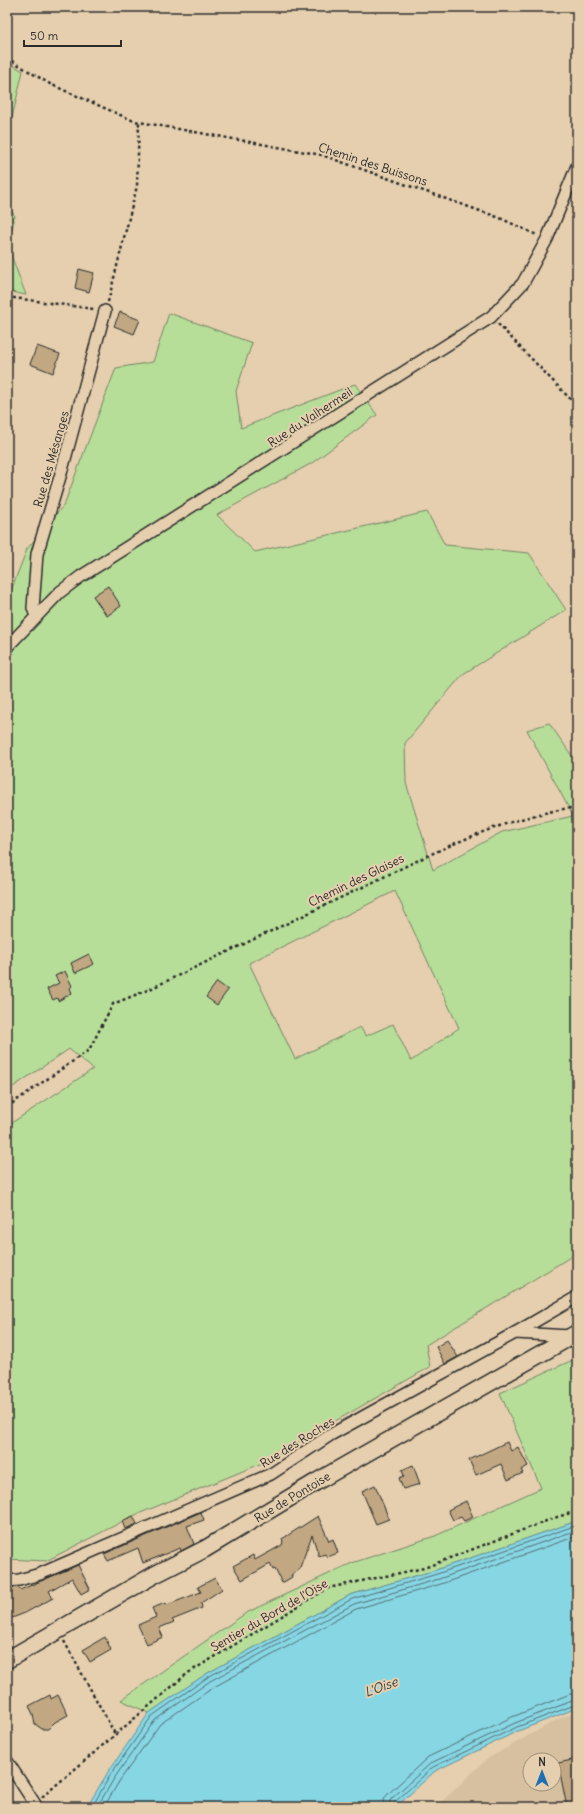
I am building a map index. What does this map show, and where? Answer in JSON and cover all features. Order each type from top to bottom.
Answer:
[{"type":"main road","name":"Rue de Pontoise","points":[[7,1660],[154,1575],[205,1549],[316,1482],[576,1335]]},
{"type":"street","name":"Rue du Valhermeil","points":[[7,647],[60,592],[80,577],[491,317],[523,283],[547,239],[577,166]]},
{"type":"street","name":"Rue des Mésanges","points":[[36,616],[32,608],[37,554],[62,470],[105,311]]},
{"type":"street","name":"Rue des Roches","points":[[7,1581],[20,1580],[40,1574],[271,1474],[332,1434],[577,1297]]},
{"type":"street","points":[[515,1333],[576,1335]]},
{"type":"street","points":[[7,1761],[34,1806]]},
{"type":"path","name":"Chemin des Buissons","points":[[7,58],[82,100],[139,122],[322,155],[500,218],[547,239]]},
{"type":"path","points":[[7,297],[105,311],[137,186],[139,122]]},
{"type":"path","points":[[491,317],[577,406]]},
{"type":"path","name":"Chemin des Glaises","points":[[7,1107],[89,1050],[113,1004],[150,989],[412,863],[498,826],[563,809],[577,807]]},
{"type":"path","name":"Sentier du Bord de l'Oise","points":[[34,1806],[114,1734],[188,1673],[328,1588],[424,1568],[554,1518],[577,1511]]},
{"type":"path","points":[[58,1631],[114,1734]]},
{"type":"shaded area","points":[[577,1712],[577,1807],[436,1807],[487,1759],[560,1718]]},
{"type":"green space","points":[[7,62],[23,71],[7,139]]},
{"type":"green space","points":[[7,205],[15,216],[8,247],[26,295],[7,291]]},
{"type":"green space","points":[[169,313],[252,343],[236,391],[241,428],[355,384],[377,415],[312,463],[217,515],[255,552],[427,512],[445,545],[529,553],[566,610],[463,674],[405,743],[406,783],[433,870],[502,832],[573,816],[527,730],[549,723],[577,763],[577,1253],[426,1345],[430,1367],[260,1464],[133,1516],[46,1561],[7,1559],[7,1126],[93,1069],[69,1049],[7,1091],[7,622],[9,596],[27,549],[64,505],[116,368],[153,362]],"holes":[[[395,891],[459,1028],[411,1061],[393,1024],[366,1036],[360,1027],[295,1059],[249,963]]]},
{"type":"green space","points":[[577,1358],[577,1521],[436,1570],[350,1595],[206,1674],[149,1713],[121,1700],[246,1613],[352,1563],[435,1536],[541,1488],[500,1393]]},
{"type":"water","name":"L'Oise","points":[[577,1521],[577,1708],[518,1731],[435,1771],[396,1807],[87,1807],[108,1772],[149,1713],[206,1674],[350,1595],[436,1570]]},
{"type":"building","points":[[79,269],[94,273],[89,292],[75,288]]},
{"type":"building","points":[[120,312],[140,320],[134,334],[114,326]]},
{"type":"building","points":[[37,346],[60,354],[53,373],[30,364]]},
{"type":"building","points":[[108,586],[121,606],[107,616],[93,596]]},
{"type":"building","points":[[89,954],[94,964],[75,973],[71,963]]},
{"type":"building","points":[[65,971],[72,986],[70,988],[72,993],[58,1001],[57,998],[53,1000],[47,989],[59,983],[55,976]]},
{"type":"building","points":[[217,982],[228,990],[217,1005],[206,997]]},
{"type":"building","points":[[447,1340],[458,1357],[445,1364],[436,1347]]},
{"type":"building","points":[[507,1442],[511,1451],[518,1447],[528,1466],[521,1470],[523,1473],[508,1480],[501,1464],[476,1475],[469,1460]]},
{"type":"building","points":[[413,1465],[420,1484],[403,1489],[399,1478],[404,1476],[402,1470]]},
{"type":"building","points":[[375,1485],[389,1519],[376,1524],[362,1491]]},
{"type":"building","points":[[466,1501],[473,1517],[464,1521],[461,1517],[453,1520],[448,1510]]},
{"type":"building","points":[[201,1512],[204,1520],[187,1526],[194,1544],[181,1551],[180,1548],[143,1563],[138,1548],[108,1561],[104,1554]]},
{"type":"building","points":[[133,1516],[137,1524],[125,1529],[122,1521]]},
{"type":"building","points":[[318,1516],[329,1541],[333,1539],[338,1553],[327,1557],[325,1554],[319,1556],[312,1535],[299,1570],[291,1575],[292,1577],[282,1583],[275,1569],[273,1570],[270,1564],[242,1580],[233,1566],[253,1555],[255,1560],[282,1545],[282,1539]]},
{"type":"building","points":[[78,1565],[90,1589],[81,1594],[72,1578],[49,1591],[53,1598],[25,1613],[7,1620],[7,1588],[18,1587],[20,1590]]},
{"type":"building","points":[[215,1578],[222,1589],[201,1603],[202,1608],[172,1620],[174,1622],[159,1628],[163,1637],[147,1644],[138,1625],[156,1617],[152,1608],[166,1603],[167,1605],[201,1592],[198,1587]]},
{"type":"building","points":[[105,1637],[111,1650],[90,1662],[83,1650]]},
{"type":"building","points":[[50,1695],[51,1699],[58,1695],[68,1715],[55,1722],[48,1729],[42,1729],[35,1724],[33,1714],[29,1706]]},
{"type":"building","points":[[577,1759],[577,1807],[567,1807],[562,1783],[562,1762]]}]
